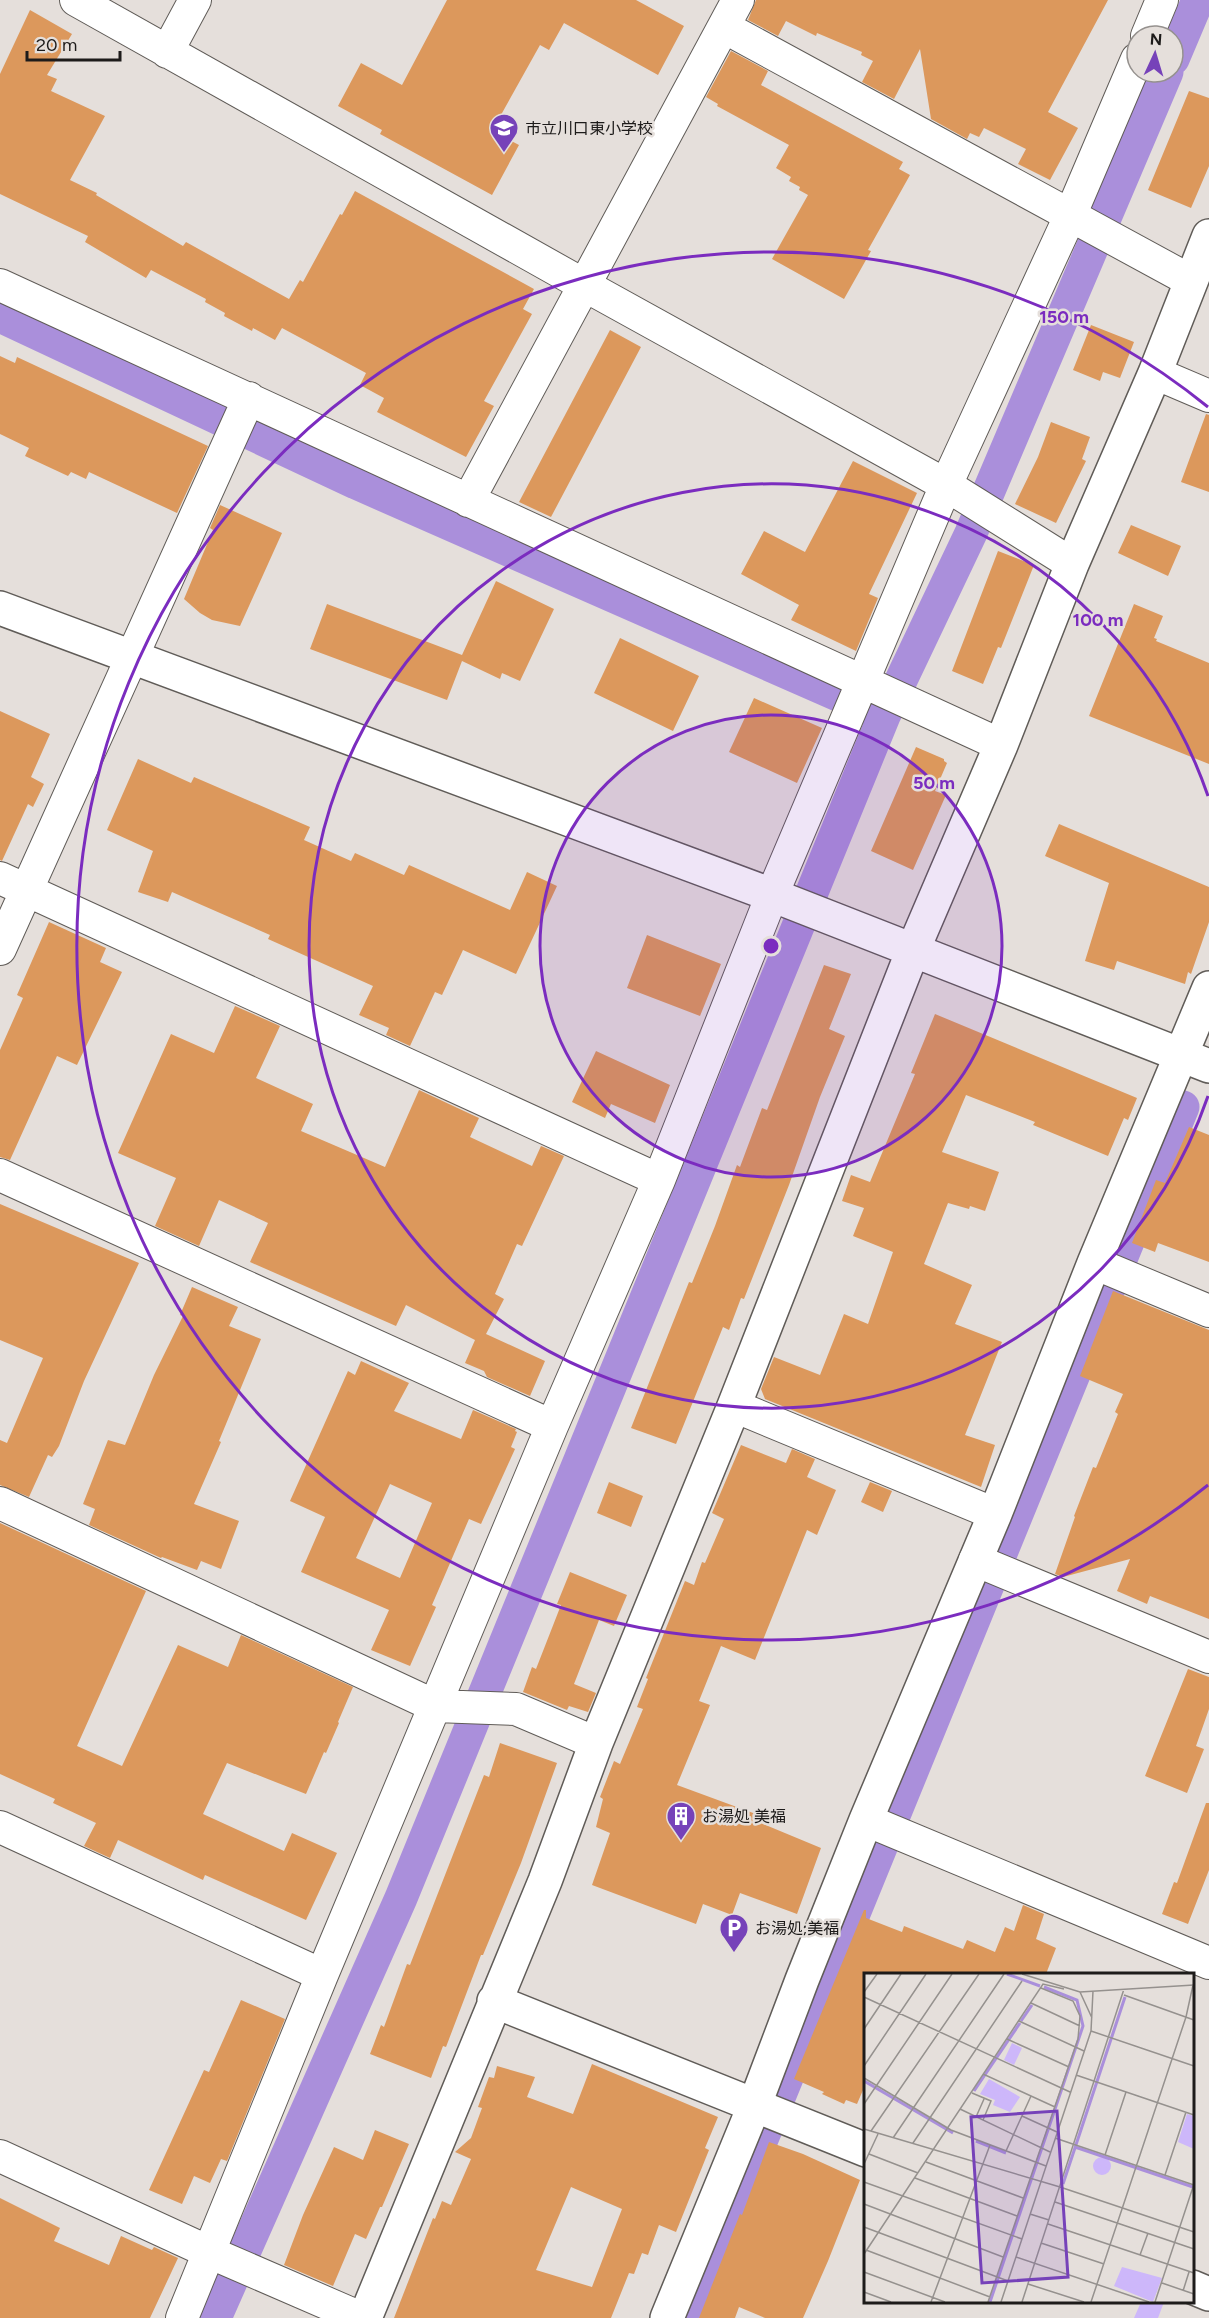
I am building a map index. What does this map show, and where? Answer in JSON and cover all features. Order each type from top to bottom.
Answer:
[{"type":"street","points":[[76,0],[946,485],[1072,564]]},
{"type":"street","points":[[167,52],[195,0]]},
{"type":"street","points":[[1152,24],[1162,0]]},
{"type":"street","points":[[468,501],[731,13],[1070,216],[1191,281]]},
{"type":"street","points":[[182,2318],[211,2253],[322,1975],[552,1425],[659,1179],[946,485],[1070,216],[1126,84]]},
{"type":"street","points":[[0,2156],[211,2253],[363,2318],[545,1881],[596,1743],[734,1406],[913,950],[1001,745],[1072,564],[1155,373],[1209,236]]},
{"type":"street","points":[[0,285],[468,501],[861,693],[924,709],[1001,745]]},
{"type":"street","points":[[1155,373],[1209,396]]},
{"type":"street","points":[[0,949],[13,884],[134,656],[249,398]]},
{"type":"street","points":[[0,608],[777,897],[1195,1060]]},
{"type":"street","points":[[13,884],[659,1179]]},
{"type":"street","points":[[667,2318],[755,2104],[866,1820],[995,1514],[1094,1263],[1195,1060],[1209,988]]},
{"type":"street","points":[[0,1175],[552,1425]]},
{"type":"street","points":[[1094,1263],[1209,1311]]},
{"type":"street","points":[[734,1406],[995,1514]]},
{"type":"street","points":[[0,1503],[435,1706],[516,1709],[596,1743]]},
{"type":"street","points":[[975,1560],[1209,1657]]},
{"type":"street","points":[[866,1820],[1209,1963]]},
{"type":"street","points":[[0,1827],[322,1975]]},
{"type":"street","points":[[494,2001],[864,2149]]},
{"type":"street","points":[[1194,2288],[1209,2294]]},
{"type":"shaded area","points":[[1141,2303],[1164,2303],[1158,2318],[1134,2318]]},
{"type":"building","points":[[447,0],[636,0],[684,26],[658,75],[564,23],[549,50],[540,45],[492,131],[519,145],[492,195],[380,134],[382,130],[338,106],[361,63],[402,85]]},
{"type":"building","points":[[756,0],[1108,0],[1048,112],[1078,128],[1050,180],[1018,164],[1026,149],[984,128],[979,137],[970,133],[967,139],[931,119],[920,49],[894,99],[862,82],[873,61],[861,55],[862,52],[817,33],[816,36],[786,21],[778,36],[748,20]]},
{"type":"building","points":[[30,10],[72,34],[47,75],[57,79],[51,91],[105,116],[70,180],[97,193],[96,195],[183,246],[186,242],[289,299],[300,280],[303,282],[355,191],[534,289],[523,309],[532,314],[484,401],[494,406],[466,457],[377,412],[384,398],[360,385],[366,373],[282,328],[275,340],[253,328],[252,331],[224,316],[225,313],[205,302],[206,299],[151,270],[146,278],[85,242],[88,236],[0,194],[0,74]]},
{"type":"building","points":[[731,51],[768,71],[761,85],[903,162],[899,169],[910,175],[868,250],[871,251],[844,299],[772,259],[808,195],[789,181],[791,177],[776,168],[789,145],[717,106],[718,104],[706,97]]},
{"type":"building","points":[[1189,91],[1209,98],[1209,166],[1191,208],[1148,190]]},
{"type":"building","points":[[1091,325],[1134,342],[1120,378],[1103,372],[1100,381],[1073,370]]},
{"type":"building","points":[[610,330],[641,347],[551,517],[519,502]]},
{"type":"building","points":[[0,356],[15,363],[17,357],[208,446],[177,513],[89,472],[86,479],[71,472],[68,476],[25,456],[29,448],[0,434]]},
{"type":"building","points":[[1206,414],[1209,415],[1209,492],[1181,482]]},
{"type":"building","points":[[1051,422],[1090,437],[1082,459],[1086,461],[1056,523],[1015,504],[1038,457]]},
{"type":"building","points":[[853,461],[917,493],[869,594],[878,598],[856,651],[791,620],[799,605],[741,574],[764,531],[805,552]]},
{"type":"building","points":[[220,505],[282,533],[240,626],[212,620],[184,599],[213,530],[210,528]]},
{"type":"building","points":[[1131,525],[1181,546],[1168,576],[1118,553]]},
{"type":"building","points":[[998,551],[1034,565],[1001,648],[998,647],[983,684],[952,671]]},
{"type":"building","points":[[496,581],[554,609],[520,681],[502,673],[500,679],[462,661],[447,700],[310,649],[327,604],[462,655]]},
{"type":"building","points":[[1134,604],[1163,616],[1154,638],[1157,639],[1156,641],[1209,663],[1209,764],[1089,716]]},
{"type":"building","points":[[620,638],[699,676],[673,731],[594,693]]},
{"type":"building","points":[[754,698],[822,728],[797,783],[729,752]]},
{"type":"building","points":[[0,711],[50,734],[31,777],[44,784],[33,807],[28,804],[2,861],[0,860]]},
{"type":"building","points":[[916,747],[944,759],[947,763],[935,791],[946,795],[913,870],[871,851]]},
{"type":"building","points":[[138,759],[191,783],[194,777],[310,827],[304,840],[351,861],[355,853],[404,875],[409,865],[510,910],[527,872],[557,886],[516,974],[463,950],[442,995],[435,992],[410,1046],[386,1035],[389,1028],[359,1015],[373,986],[268,939],[270,935],[172,892],[168,902],[138,892],[153,851],[107,830]]},
{"type":"building","points":[[1059,824],[1209,887],[1209,922],[1191,974],[1188,972],[1185,984],[1117,961],[1114,970],[1085,961],[1109,883],[1045,856]]},
{"type":"building","points":[[49,922],[106,948],[100,962],[122,972],[77,1065],[57,1056],[10,1160],[0,1157],[0,1050],[23,998],[17,995]]},
{"type":"building","points":[[647,935],[721,964],[700,1016],[627,988]]},
{"type":"building","points":[[824,965],[851,974],[829,1029],[845,1036],[744,1299],[741,1298],[729,1330],[723,1327],[676,1444],[631,1428],[689,1282],[692,1283],[715,1226],[737,1165],[740,1167],[762,1108],[767,1110]]},
{"type":"building","points":[[235,1006],[280,1026],[256,1078],[313,1104],[301,1131],[385,1167],[419,1090],[479,1118],[470,1137],[532,1166],[541,1146],[564,1156],[522,1246],[517,1244],[495,1294],[504,1299],[486,1334],[545,1361],[530,1396],[487,1377],[484,1371],[465,1363],[475,1340],[406,1305],[396,1326],[250,1262],[268,1223],[219,1200],[199,1246],[155,1226],[176,1178],[118,1153],[171,1034],[214,1053]]},
{"type":"building","points":[[935,1014],[1137,1098],[1128,1120],[1124,1118],[1108,1156],[1033,1125],[1035,1122],[966,1095],[942,1152],[999,1172],[985,1211],[948,1203],[924,1264],[972,1285],[955,1324],[1002,1342],[965,1435],[995,1445],[981,1487],[765,1399],[761,1389],[774,1357],[820,1375],[844,1314],[868,1324],[893,1252],[853,1236],[864,1208],[842,1201],[851,1175],[870,1182],[915,1074],[911,1073]]},
{"type":"building","points":[[596,1051],[670,1085],[655,1123],[611,1104],[605,1118],[572,1102]]},
{"type":"building","points":[[1189,1127],[1209,1135],[1209,1262],[1158,1243],[1155,1252],[1132,1243],[1156,1180],[1165,1183]]},
{"type":"building","points":[[0,1204],[139,1263],[84,1381],[59,1446],[52,1457],[48,1455],[29,1497],[0,1485],[0,1440],[7,1443],[43,1358],[0,1340]]},
{"type":"building","points":[[192,1287],[238,1307],[229,1326],[261,1339],[194,1504],[239,1521],[221,1569],[201,1561],[197,1570],[161,1558],[89,1525],[95,1509],[83,1504],[108,1440],[125,1445],[154,1375],[183,1316],[180,1315]]},
{"type":"building","points":[[1113,1291],[1209,1330],[1209,1619],[1150,1596],[1147,1604],[1117,1591],[1130,1559],[1063,1577],[1055,1574],[1074,1516],[1093,1467],[1096,1468],[1118,1414],[1115,1412],[1123,1394],[1080,1376]]},
{"type":"building","points":[[361,1361],[409,1383],[394,1411],[461,1439],[473,1410],[516,1429],[517,1432],[511,1447],[515,1449],[481,1524],[469,1519],[432,1605],[436,1607],[410,1666],[371,1650],[389,1610],[301,1572],[325,1517],[290,1501],[348,1371],[355,1375]],"holes":[[[390,1484],[432,1503],[400,1578],[356,1558]]]},
{"type":"building","points":[[741,1445],[786,1463],[792,1449],[815,1459],[807,1477],[836,1490],[817,1535],[807,1530],[755,1660],[721,1646],[699,1701],[710,1705],[677,1785],[764,1817],[761,1823],[821,1848],[797,1914],[740,1893],[732,1915],[703,1904],[696,1924],[592,1885],[610,1833],[596,1827],[603,1799],[600,1797],[614,1761],[620,1764],[643,1709],[637,1707],[648,1679],[646,1678],[685,1581],[694,1585],[702,1562],[705,1563],[724,1519],[712,1513]]},
{"type":"building","points":[[609,1482],[643,1496],[631,1527],[597,1513]]},
{"type":"building","points":[[870,1482],[892,1491],[883,1512],[861,1502]]},
{"type":"building","points":[[0,1523],[146,1591],[77,1746],[122,1766],[178,1645],[228,1667],[241,1635],[353,1687],[326,1753],[324,1752],[306,1794],[227,1763],[203,1814],[284,1851],[292,1833],[337,1853],[306,1920],[205,1875],[203,1880],[118,1840],[110,1858],[84,1846],[96,1823],[53,1803],[55,1799],[0,1774]]},
{"type":"building","points":[[570,1572],[627,1595],[614,1626],[599,1620],[574,1684],[596,1693],[588,1712],[569,1706],[567,1710],[523,1692],[532,1667],[536,1669],[561,1605],[557,1604]]},
{"type":"building","points":[[1188,1669],[1209,1677],[1209,1709],[1196,1746],[1204,1749],[1187,1793],[1145,1776]]},
{"type":"building","points":[[500,1743],[557,1763],[521,1863],[483,1955],[481,1955],[446,2047],[443,2046],[431,2078],[370,2054],[381,2025],[384,2027],[407,1964],[410,1965],[484,1775],[489,1777]]},
{"type":"building","points":[[1206,1803],[1209,1803],[1209,1870],[1188,1924],[1162,1914],[1174,1882],[1177,1883]]},
{"type":"building","points":[[1023,1905],[1044,1914],[1036,1939],[1056,1948],[1046,1973],[864,1973],[864,2088],[857,2104],[846,2100],[844,2104],[794,2079],[864,1910],[866,1910],[866,1918],[902,1932],[904,1926],[963,1949],[967,1940],[995,1952],[1005,1927],[1014,1931]]},
{"type":"building","points":[[241,2000],[285,2019],[227,2161],[221,2159],[210,2183],[194,2176],[182,2204],[149,2190],[204,2070],[209,2072]]},
{"type":"building","points":[[592,2064],[718,2117],[705,2148],[709,2150],[676,2232],[659,2225],[648,2255],[642,2253],[634,2274],[629,2273],[611,2318],[394,2318],[433,2218],[435,2219],[442,2201],[451,2205],[471,2159],[455,2152],[471,2138],[482,2108],[478,2107],[489,2077],[494,2078],[497,2066],[535,2077],[527,2097],[573,2114]],"holes":[[[571,2187],[622,2209],[592,2287],[536,2270]]]},
{"type":"building","points":[[375,2130],[409,2144],[366,2239],[355,2234],[333,2286],[284,2265],[303,2215],[334,2147],[363,2160]]},
{"type":"building","points":[[769,2142],[803,2154],[860,2180],[828,2261],[803,2318],[765,2318],[739,2307],[735,2318],[699,2318],[740,2214],[742,2215]]},
{"type":"building","points":[[0,2198],[60,2228],[54,2241],[109,2265],[121,2236],[152,2250],[154,2247],[178,2258],[150,2318],[0,2318]]},
{"type":"waterway","points":[[1185,31],[1198,0]]},
{"type":"waterway","points":[[215,2318],[401,1898],[884,716],[971,533],[1162,84]]},
{"type":"waterway","points":[[0,316],[356,483],[881,714]]},
{"type":"waterway","points":[[689,2318],[1183,1107]]},
{"type":"place","name":"市立川口東小学校","points":[[504,154]]},
{"type":"place","name":"お湯処 美福","points":[[681,1842]]},
{"type":"place","name":"お湯処;美福","points":[[734,1954]]}]
